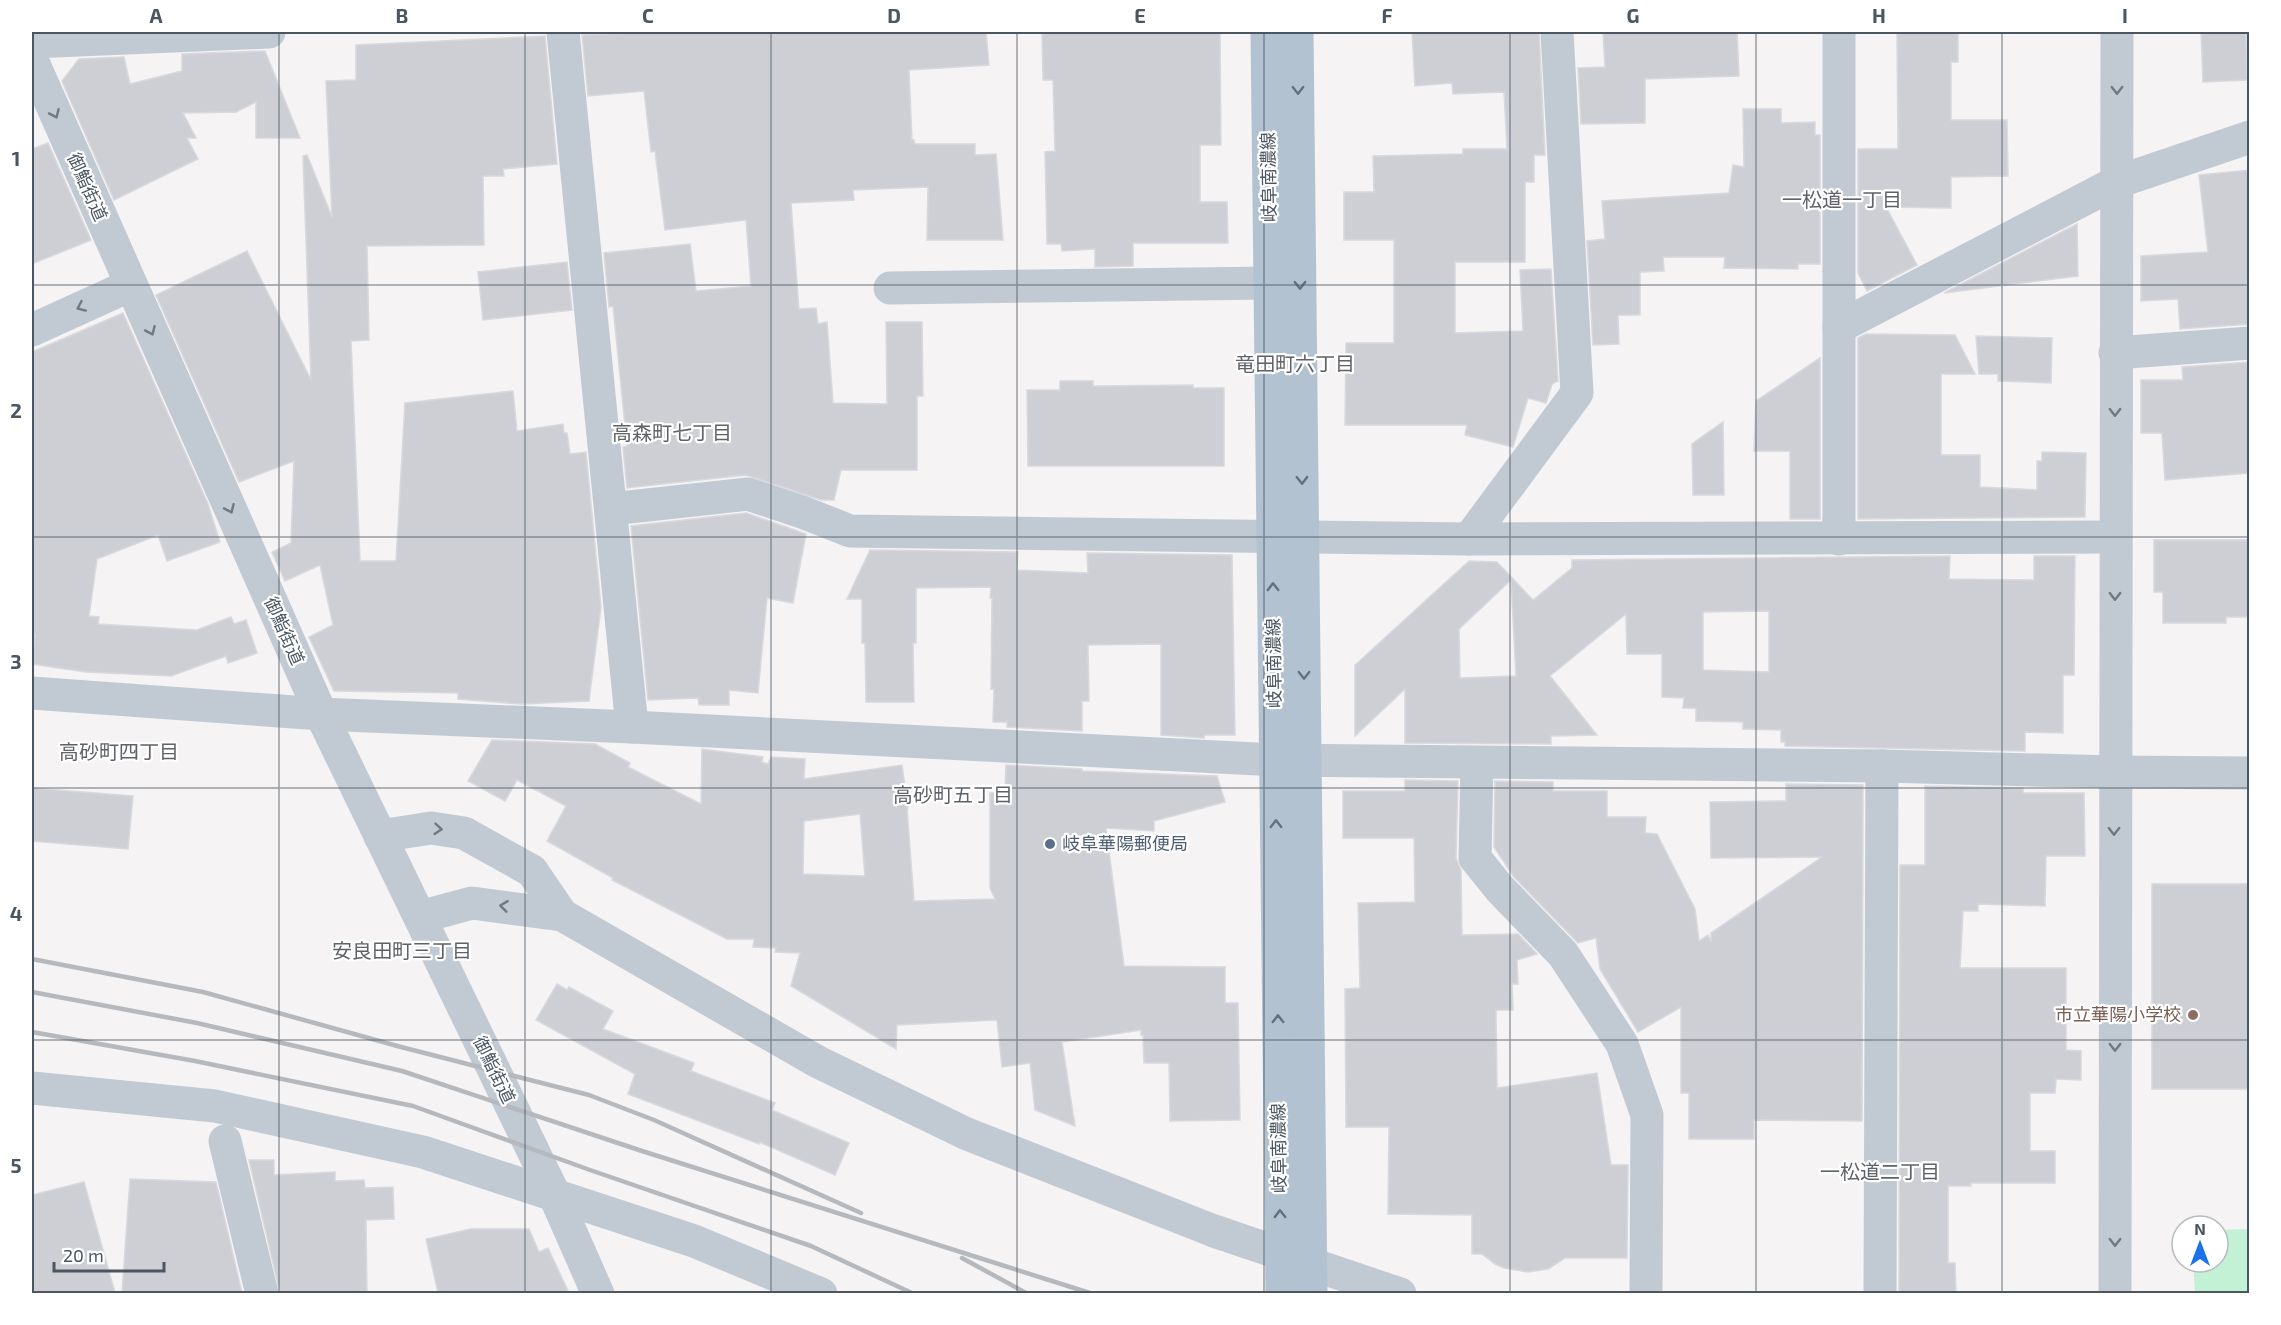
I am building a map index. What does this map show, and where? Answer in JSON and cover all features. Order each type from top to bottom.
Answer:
[{"type":"main road","name":"岐阜南濃線","points":[[1267,32],[1271,284],[1287,535]]},
{"type":"main road","name":"岐阜南濃線","points":[[1282,1293],[1301,1270],[1287,535],[1297,32]]},
{"type":"street","points":[[32,42],[269,32]]},
{"type":"street","points":[[563,32],[632,727]]},
{"type":"street","points":[[1469,539],[1577,393],[1557,32]]},
{"type":"street","points":[[1839,32],[1839,539]]},
{"type":"street","points":[[2115,1293],[2114,772],[2117,32]]},
{"type":"street","name":"御鮨街道","points":[[32,60],[321,714],[554,1194],[598,1293]]},
{"type":"street","points":[[1839,327],[2117,182],[2250,137]]},
{"type":"street","points":[[890,288],[1271,284]]},
{"type":"street","points":[[32,330],[131,285]]},
{"type":"street","points":[[2115,354],[2250,343]]},
{"type":"street","points":[[611,509],[748,494],[850,531],[1469,539],[2115,537]]},
{"type":"street","points":[[32,693],[321,714],[1290,760],[1882,766],[2250,773]]},
{"type":"street","points":[[1477,763],[1475,858],[1500,889],[1563,954],[1622,1044],[1647,1115],[1646,1293]]},
{"type":"street","points":[[1881,1293],[1882,766]]},
{"type":"street","points":[[380,836],[431,828],[464,833],[532,871],[562,915]]},
{"type":"street","points":[[420,917],[472,903],[562,915],[818,1062],[967,1134],[1214,1231],[1301,1270],[1400,1293]]},
{"type":"street","points":[[32,1088],[215,1106],[423,1152],[694,1241],[821,1293]]},
{"type":"street","points":[[225,1142],[262,1293]]},
{"type":"green space","points":[[2249,1229],[2249,1293],[2195,1293],[2194,1274],[2230,1274],[2230,1230]]},
{"type":"building","points":[[646,32],[986,32],[989,65],[909,70],[912,140],[915,144],[975,144],[975,155],[996,154],[1003,240],[927,240],[928,187],[853,190],[854,200],[791,203],[799,309],[816,308],[818,324],[827,322],[833,403],[887,404],[886,322],[922,322],[923,396],[917,396],[917,470],[841,470],[834,500],[821,500],[746,475],[627,488],[623,447],[627,446],[613,306],[609,307],[604,253],[690,244],[696,291],[751,286],[746,220],[665,230],[655,151],[651,152],[644,91],[588,96],[582,35]]},
{"type":"building","points":[[1042,32],[1220,32],[1221,145],[1200,145],[1200,202],[1227,202],[1228,243],[1133,243],[1133,266],[1095,267],[1095,249],[1062,251],[1061,244],[1047,244],[1045,152],[1055,151],[1053,80],[1043,80]]},
{"type":"building","points":[[1412,32],[1539,32],[1545,155],[1534,155],[1534,182],[1525,182],[1525,262],[1455,262],[1455,333],[1523,331],[1520,270],[1551,269],[1558,381],[1552,384],[1546,403],[1528,398],[1513,447],[1465,435],[1467,425],[1345,425],[1346,343],[1394,343],[1394,240],[1344,240],[1344,192],[1374,192],[1373,156],[1463,154],[1463,149],[1507,149],[1504,92],[1453,94],[1452,83],[1415,86]]},
{"type":"building","points":[[1603,32],[1737,32],[1739,76],[1645,79],[1645,123],[1581,124],[1578,68],[1605,67]]},
{"type":"building","points":[[1897,32],[1958,32],[1958,62],[1951,62],[1951,120],[2007,120],[2008,176],[1951,177],[1951,208],[1886,207],[1917,265],[1867,291],[1858,273],[1858,149],[1898,149]]},
{"type":"building","points":[[2201,32],[2246,32],[2247,80],[2203,82]]},
{"type":"building","points":[[545,36],[557,164],[503,169],[504,176],[483,176],[484,245],[367,246],[369,340],[351,341],[360,561],[396,561],[405,403],[513,391],[517,431],[563,424],[564,433],[567,433],[570,454],[586,452],[601,607],[589,701],[521,704],[458,699],[458,693],[334,691],[309,637],[333,625],[320,565],[285,581],[272,552],[291,543],[294,461],[239,482],[156,295],[247,251],[311,380],[303,156],[307,155],[332,217],[326,81],[356,80],[356,45]]},
{"type":"building","points":[[265,51],[300,138],[256,138],[256,102],[236,112],[183,113],[196,138],[187,138],[198,159],[114,200],[62,81],[79,59],[124,57],[130,84],[182,71],[182,54]]},
{"type":"building","points":[[1743,109],[1781,109],[1781,123],[1815,122],[1815,135],[1820,135],[1820,264],[1798,264],[1798,269],[1724,268],[1725,257],[1663,257],[1664,271],[1640,272],[1640,315],[1618,315],[1619,344],[1593,345],[1587,241],[1605,239],[1602,201],[1729,193],[1733,165],[1744,167]]},
{"type":"building","points":[[48,143],[91,240],[32,264],[32,149]]},
{"type":"building","points":[[2250,170],[2250,324],[2180,329],[2178,299],[2141,301],[2141,256],[2208,252],[2199,175]]},
{"type":"building","points":[[2077,224],[2078,276],[1944,293]]},
{"type":"building","points":[[567,262],[572,310],[483,320],[478,272]]},
{"type":"building","points":[[123,313],[208,504],[220,542],[167,561],[158,535],[97,559],[89,616],[99,617],[98,624],[197,630],[231,617],[234,624],[246,620],[257,653],[228,663],[226,656],[171,676],[86,672],[32,664],[35,634],[32,634],[32,352]]},
{"type":"building","points":[[1866,334],[1955,335],[1975,374],[1941,374],[1941,455],[1980,455],[1980,487],[2037,490],[2037,461],[2042,461],[2042,452],[2086,453],[2085,517],[1858,519],[1858,338]]},
{"type":"building","points":[[1976,336],[2052,338],[2051,383],[1998,381],[1998,374],[1979,374]]},
{"type":"building","points":[[1820,358],[1820,519],[1790,519],[1790,451],[1754,451],[1756,401]]},
{"type":"building","points":[[2250,362],[2250,473],[2165,480],[2162,433],[2141,433],[2141,380],[2183,380],[2182,367]]},
{"type":"building","points":[[1060,381],[1093,381],[1093,386],[1193,385],[1193,388],[1224,388],[1224,466],[1028,466],[1027,390],[1060,390]]},
{"type":"building","points":[[1723,422],[1724,495],[1693,495],[1692,444]]},
{"type":"building","points":[[746,513],[806,534],[793,603],[767,598],[758,693],[729,690],[729,705],[699,705],[698,698],[648,700],[631,526]]},
{"type":"building","points":[[2154,540],[2250,540],[2250,617],[2226,617],[2226,623],[2163,623],[2163,592],[2154,592]]},
{"type":"building","points":[[870,550],[1018,552],[1017,570],[1088,573],[1087,553],[1232,555],[1235,735],[1204,735],[1204,738],[1161,735],[1161,644],[1088,645],[1089,701],[1082,701],[1082,731],[1007,727],[1007,722],[993,722],[991,587],[916,588],[916,643],[913,643],[914,702],[866,702],[862,599],[847,599]]},
{"type":"building","points":[[1950,556],[1949,579],[2034,580],[2034,556],[2075,556],[2074,675],[2063,675],[2063,733],[2025,732],[2025,751],[1785,746],[1785,742],[1781,742],[1781,730],[1743,729],[1743,722],[1696,721],[1696,708],[1683,708],[1684,698],[1662,697],[1662,654],[1627,654],[1626,614],[1550,676],[1597,735],[1551,736],[1551,744],[1405,743],[1405,689],[1355,736],[1355,665],[1469,561],[1497,562],[1533,600],[1572,568],[1572,560]],"holes":[[[1511,580],[1516,676],[1460,678],[1459,629]],[[1769,611],[1769,672],[1703,670],[1703,612]]]},
{"type":"building","points":[[492,740],[595,744],[630,763],[628,767],[701,804],[702,749],[763,757],[762,762],[768,764],[771,757],[805,759],[804,779],[902,765],[908,808],[914,901],[995,899],[990,888],[990,793],[1005,792],[1006,765],[1082,769],[1082,771],[1217,776],[1225,802],[1154,821],[1154,831],[1106,828],[1124,966],[1225,967],[1225,1003],[1238,1003],[1240,1120],[1170,1121],[1169,1063],[1144,1063],[1141,1030],[1062,1042],[1075,1126],[1035,1110],[1030,1063],[1002,1067],[997,1020],[897,1025],[896,1049],[791,986],[800,953],[775,952],[776,948],[753,947],[754,939],[727,939],[612,880],[613,878],[547,841],[566,806],[517,780],[505,801],[468,781]],"holes":[[[860,814],[865,876],[803,874],[804,821]]]},
{"type":"building","points":[[1405,780],[1458,781],[1456,858],[1461,870],[1462,935],[1518,934],[1537,954],[1517,960],[1518,984],[1512,984],[1513,1010],[1496,1010],[1497,1088],[1597,1073],[1611,1165],[1628,1165],[1627,1258],[1565,1258],[1548,1269],[1528,1272],[1504,1268],[1482,1254],[1472,1254],[1472,1215],[1388,1214],[1389,1127],[1346,1127],[1345,989],[1360,988],[1358,903],[1415,902],[1414,838],[1343,838],[1343,791],[1405,791]]},
{"type":"building","points":[[1495,781],[1553,782],[1553,791],[1607,791],[1607,817],[1646,817],[1645,833],[1657,834],[1695,909],[1699,941],[1708,935],[1711,942],[1711,933],[1822,857],[1711,858],[1710,802],[1786,801],[1786,784],[1863,785],[1862,1121],[1754,1120],[1754,1139],[1689,1139],[1689,1093],[1681,1093],[1681,1007],[1638,1032],[1600,969],[1596,938],[1578,943],[1514,877],[1494,847]]},
{"type":"building","points":[[1925,786],[2023,788],[2023,793],[2084,793],[2085,856],[2046,856],[2045,906],[1978,904],[1978,911],[1963,911],[1960,968],[2066,968],[2066,1050],[2081,1051],[2081,1080],[2056,1079],[2055,1093],[2030,1093],[2030,1151],[2055,1151],[2055,1183],[1971,1183],[1971,1186],[1948,1186],[1948,1263],[1955,1263],[1956,1293],[1899,1293],[1900,865],[1925,865]]},
{"type":"building","points":[[32,788],[133,796],[128,849],[32,841]]},
{"type":"building","points":[[2152,884],[2250,884],[2250,1089],[2152,1089]]},
{"type":"building","points":[[557,984],[567,990],[569,987],[613,1011],[603,1029],[694,1063],[691,1071],[775,1103],[772,1110],[849,1143],[835,1175],[759,1142],[759,1144],[628,1094],[635,1074],[536,1020]]},
{"type":"building","points":[[249,1160],[274,1160],[274,1175],[335,1172],[335,1181],[364,1180],[365,1188],[393,1187],[394,1219],[366,1220],[367,1293],[280,1293]]},
{"type":"building","points":[[130,1179],[216,1182],[242,1293],[122,1293]]},
{"type":"building","points":[[84,1182],[115,1293],[32,1293],[32,1195]]},
{"type":"building","points":[[471,1229],[529,1229],[539,1252],[548,1248],[569,1293],[438,1293],[426,1239]]},
{"type":"railway","points":[[32,959],[203,992],[401,1047],[589,1095],[654,1120],[861,1213]]},
{"type":"railway","points":[[32,992],[197,1023],[402,1071],[642,1151],[1093,1294]]},
{"type":"railway","points":[[32,1032],[195,1061],[413,1106],[811,1246],[914,1294]]},
{"type":"railway","points":[[962,1258],[1028,1294]]},
{"type":"place","name":"岐阜華陽郵便局","points":[[1050,844]]},
{"type":"place","name":"市立華陽小学校","points":[[2193,1015]]},
{"type":"district","name":"一松道一丁目","points":[[1842,200]]},
{"type":"district","name":"竜田町六丁目","points":[[1295,364]]},
{"type":"district","name":"高森町七丁目","points":[[672,433]]},
{"type":"district","name":"高砂町四丁目","points":[[119,752]]},
{"type":"district","name":"高砂町五丁目","points":[[953,795]]},
{"type":"district","name":"安良田町三丁目","points":[[402,951]]},
{"type":"district","name":"一松道二丁目","points":[[1880,1172]]}]
